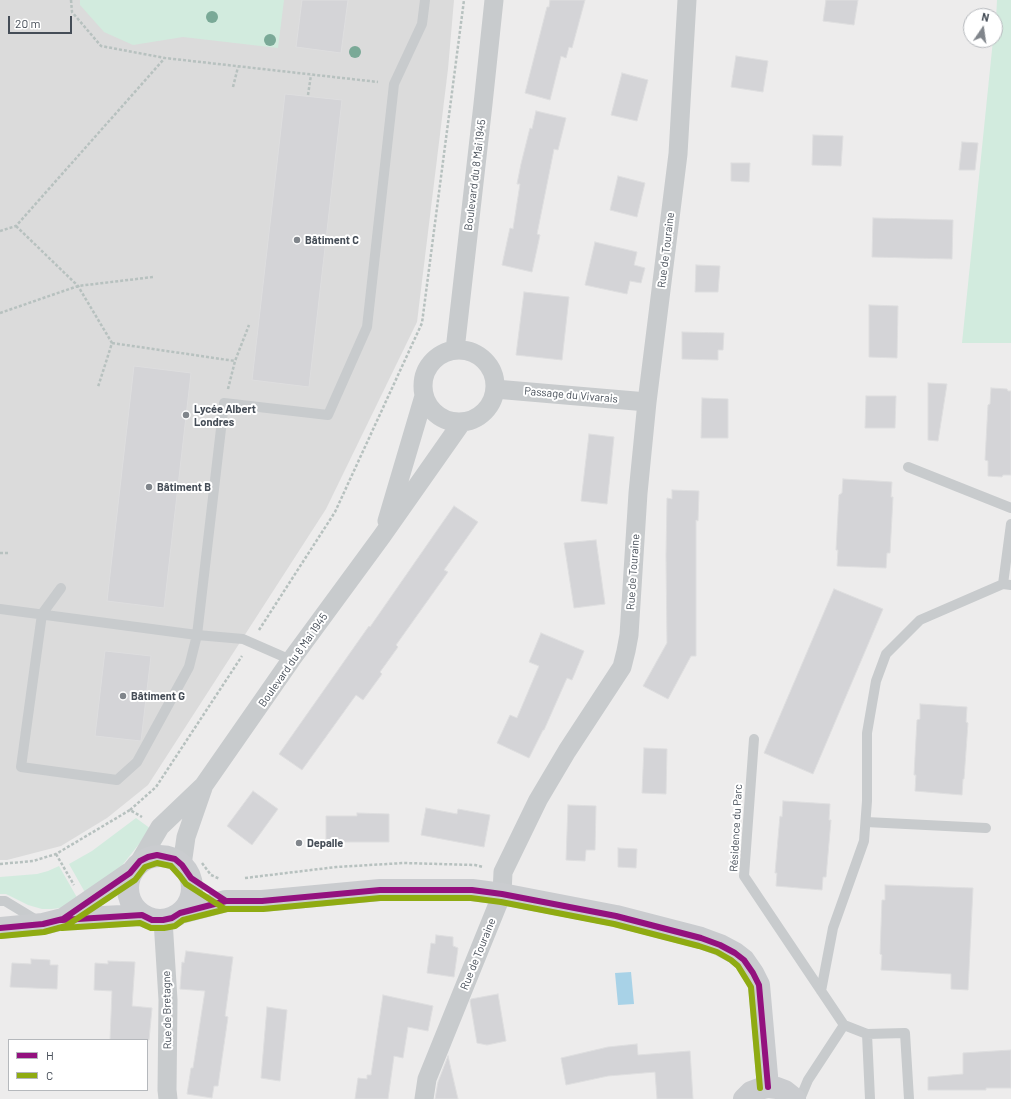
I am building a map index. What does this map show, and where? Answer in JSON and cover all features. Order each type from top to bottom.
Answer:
[{"type":"main road","points":[[226,901],[186,871],[175,859],[166,856],[148,857],[135,867],[128,882],[127,892],[135,909],[142,915],[152,920],[172,917],[226,901],[262,901],[380,890],[472,890],[502,894],[616,916],[701,938],[720,945],[744,960],[759,985],[768,1087]]},
{"type":"main road","name":"Boulevard du 8 Mai 1945","points":[[53,921],[135,867]]},
{"type":"main road","points":[[172,917],[187,906],[191,897],[192,888],[186,871]]},
{"type":"main road","name":"Boulevard du 8 Mai 1945","points":[[0,928],[53,921],[142,915]]},
{"type":"main road","points":[[744,1099],[751,1092],[768,1087],[785,1091],[795,1099]]},
{"type":"street","name":"Boulevard du 8 Mai 1945","points":[[455,350],[482,119],[494,0]]},
{"type":"street","name":"Rue de Touraine","points":[[424,1099],[427,1080],[502,894],[503,872],[542,794],[567,751],[622,667],[629,635],[638,493],[647,402],[678,154],[687,0]]},
{"type":"street","points":[[455,350],[466,351],[476,355],[486,362],[494,379],[495,389],[492,401],[485,412],[475,419],[462,422],[452,422],[443,419],[428,406],[424,396],[423,384],[426,372],[433,361],[443,354],[455,350]]},
{"type":"street","name":"Passage du Vivarais","points":[[495,389],[647,402]]},
{"type":"street","name":"Boulevard du 8 Mai 1945","points":[[382,536],[424,396]]},
{"type":"street","name":"Boulevard du 8 Mai 1945","points":[[135,867],[160,827],[204,785],[291,660],[382,536],[462,422]]},
{"type":"street","name":"Boulevard du 8 Mai 1945","points":[[186,871],[186,837],[204,785]]},
{"type":"street","name":"Rue de Bretagne","points":[[168,1099],[168,1000],[172,917]]},
{"type":"lane","points":[[61,588],[42,614],[21,767],[117,780],[137,762],[189,667],[197,635],[224,403],[328,415],[367,327],[394,84],[422,24],[425,0]]},
{"type":"lane","points":[[908,467],[1011,508]]},
{"type":"lane","points":[[821,991],[833,928],[864,841],[867,801],[867,733],[876,681],[886,654],[920,620],[1007,585],[1011,524]]},
{"type":"lane","points":[[0,609],[197,635],[243,639],[291,660]]},
{"type":"lane","name":"Résidence du Parc","points":[[754,739],[744,876],[844,1025]]},
{"type":"lane","points":[[866,822],[986,828]]},
{"type":"lane","points":[[0,901],[53,921]]},
{"type":"lane","points":[[800,1099],[808,1080],[844,1025],[867,1034],[905,1033],[909,1099]]},
{"type":"lane","points":[[867,1034],[870,1099]]},
{"type":"path","points":[[71,0],[72,12],[101,46],[164,58],[394,84]]},
{"type":"path","points":[[0,864],[33,861],[56,854],[130,810],[156,788],[335,512],[422,323],[464,0]]},
{"type":"path","points":[[0,231],[16,226],[164,58]]},
{"type":"path","points":[[233,87],[238,67]]},
{"type":"path","points":[[308,95],[311,75]]},
{"type":"path","points":[[16,226],[78,286],[112,344],[98,388]]},
{"type":"path","points":[[0,313],[78,286],[153,277]]},
{"type":"path","points":[[224,403],[234,360],[249,325]]},
{"type":"path","points":[[112,344],[234,360]]},
{"type":"path","points":[[0,553],[10,553]]},
{"type":"path","points":[[130,810],[160,827]]},
{"type":"path","points":[[186,837],[196,844],[202,862],[211,875],[224,879]]},
{"type":"path","points":[[244,878],[336,867],[404,863],[475,865],[503,872]]},
{"type":"shaded area","name":"Lycée Albert Londres","points":[[0,0],[454,0],[448,69],[417,322],[326,509],[148,785],[107,818],[61,846],[7,860],[0,860]]},
{"type":"green space","points":[[80,0],[284,0],[278,48],[183,37],[133,45],[104,32],[80,5]]},
{"type":"green space","points":[[997,0],[1011,0],[1011,343],[962,343],[992,48],[1003,48],[1003,8],[997,8]]},
{"type":"green space","points":[[136,818],[151,829],[120,868],[87,896],[69,864],[92,851]]},
{"type":"green space","points":[[59,866],[79,901],[67,907],[42,909],[28,905],[6,894],[0,894],[0,877],[37,874]]},
{"type":"water","points":[[631,972],[634,1004],[618,1005],[615,973]]},
{"type":"building","points":[[302,0],[348,0],[341,53],[296,47]]},
{"type":"building","points":[[550,0],[585,0],[572,48],[569,47],[566,58],[561,56],[550,100],[525,93]]},
{"type":"building","points":[[826,0],[858,0],[854,25],[823,21]]},
{"type":"building","points":[[736,56],[768,61],[763,92],[731,87]]},
{"type":"building","points":[[622,73],[648,80],[637,121],[611,115]]},
{"type":"building","name":"Bâtiment C","points":[[285,94],[342,100],[309,387],[252,380]]},
{"type":"building","points":[[536,111],[566,118],[558,150],[554,149],[537,234],[540,235],[532,272],[502,265],[510,228],[513,229],[520,184],[517,184],[521,164]]},
{"type":"building","points":[[813,135],[843,136],[841,166],[812,165]]},
{"type":"building","points":[[962,142],[978,143],[975,170],[959,170]]},
{"type":"building","points":[[731,163],[750,163],[749,182],[731,181]]},
{"type":"building","points":[[618,176],[645,183],[637,217],[610,210]]},
{"type":"building","points":[[873,218],[953,220],[952,259],[872,257]]},
{"type":"building","points":[[595,242],[637,252],[634,265],[645,268],[641,283],[630,281],[627,294],[585,285]]},
{"type":"building","points":[[696,265],[720,266],[718,292],[695,292]]},
{"type":"building","points":[[524,292],[569,297],[562,360],[516,355]]},
{"type":"building","points":[[869,305],[898,306],[897,358],[869,357]]},
{"type":"building","points":[[682,332],[724,333],[723,350],[718,350],[718,360],[682,359]]},
{"type":"building","name":"Bâtiment B","points":[[134,366],[191,373],[164,608],[107,601]]},
{"type":"building","points":[[928,383],[947,384],[938,441],[928,440]]},
{"type":"building","points":[[991,388],[1007,389],[1008,391],[1011,391],[1011,475],[1003,475],[1002,477],[988,476],[988,461],[985,460],[988,405],[990,404]]},
{"type":"building","points":[[866,396],[896,396],[895,428],[865,428]]},
{"type":"building","points":[[702,398],[728,399],[728,438],[701,438]]},
{"type":"building","points":[[589,434],[614,437],[607,504],[581,501]]},
{"type":"building","points":[[843,479],[892,482],[891,497],[893,497],[890,553],[887,553],[886,568],[837,566],[838,550],[836,550],[839,495],[842,493]]},
{"type":"building","points":[[672,490],[699,491],[698,521],[696,520],[696,656],[691,656],[668,699],[643,686],[667,643],[667,498],[672,499]]},
{"type":"building","points":[[454,506],[478,522],[444,570],[448,572],[396,645],[398,647],[380,672],[382,674],[363,700],[356,695],[302,770],[279,754]]},
{"type":"building","points":[[596,540],[605,604],[574,608],[564,543]]},
{"type":"building","points":[[834,589],[883,609],[813,774],[764,753]]},
{"type":"building","points":[[541,633],[584,651],[572,680],[567,678],[544,730],[529,758],[497,743],[510,715],[517,718],[539,666],[529,662]]},
{"type":"building","name":"Bâtiment G","points":[[105,651],[151,656],[141,741],[95,736]]},
{"type":"building","points":[[920,704],[967,707],[966,722],[968,723],[962,795],[915,791],[916,775],[914,775],[917,720],[920,719]]},
{"type":"building","points":[[644,748],[667,749],[666,794],[642,793]]},
{"type":"building","points":[[253,791],[278,809],[252,845],[227,826]]},
{"type":"building","points":[[783,801],[830,804],[829,820],[831,820],[826,877],[823,877],[822,890],[776,886],[777,873],[775,873],[780,816],[782,817]]},
{"type":"building","points":[[568,805],[596,806],[595,850],[586,850],[585,861],[566,860]]},
{"type":"building","points":[[426,808],[457,814],[458,809],[490,815],[484,847],[421,835]]},
{"type":"building","points":[[357,813],[389,814],[389,842],[326,842],[326,816],[357,816]]},
{"type":"building","points":[[618,848],[637,849],[636,868],[618,867]]},
{"type":"building","points":[[885,885],[973,888],[968,990],[951,989],[951,974],[881,970],[882,955],[880,954],[882,900],[885,900]]},
{"type":"building","points":[[436,935],[453,937],[453,946],[458,948],[454,977],[427,973],[431,943],[435,944]]},
{"type":"building","points":[[186,951],[233,957],[225,1016],[228,1017],[218,1086],[214,1086],[212,1098],[187,1094],[191,1068],[193,1068],[205,991],[180,989],[182,962],[184,963]]},
{"type":"building","points":[[31,959],[50,960],[50,965],[58,965],[57,989],[10,987],[12,963],[31,964]]},
{"type":"building","points":[[108,961],[135,962],[132,1006],[152,1008],[149,1040],[110,1039],[112,991],[94,990],[95,963],[108,964]]},
{"type":"building","points":[[498,994],[506,1041],[487,1045],[477,1043],[470,1001],[471,999]]},
{"type":"building","points":[[383,995],[433,1006],[428,1031],[408,1027],[403,1058],[394,1056],[388,1099],[355,1099],[358,1078],[367,1079],[367,1075],[371,1075]]},
{"type":"building","points":[[267,1007],[287,1010],[280,1081],[261,1078]]},
{"type":"building","points":[[637,1044],[638,1055],[690,1051],[693,1099],[657,1099],[655,1072],[608,1076],[566,1085],[561,1058],[608,1047]]},
{"type":"building","points":[[1011,1050],[1011,1088],[986,1088],[986,1090],[928,1090],[928,1077],[963,1074],[963,1053]]},
{"type":"building","points":[[448,1056],[458,1099],[435,1099],[438,1082]]},
{"type":"transit line","name":"H","points":[[0,928],[43,924],[63,919],[130,873],[140,861],[157,855],[175,859],[182,865],[191,878],[226,901],[262,901],[380,890],[472,890],[502,894],[616,916],[701,938],[720,945],[744,960],[759,985],[768,1087]]},
{"type":"transit line","name":"C","points":[[1,936],[44,932],[66,926],[135,880],[145,867],[157,863],[171,866],[186,884],[225,909],[263,909],[380,898],[471,898],[501,902],[614,924],[717,952],[738,966],[751,987],[760,1088]]},
{"type":"transit line","name":"H","points":[[62,920],[142,915],[152,920],[163,920],[172,918],[180,913],[226,901],[249,901]]},
{"type":"transit line","name":"C","points":[[62,928],[140,923],[151,928],[164,928],[175,926],[183,920],[227,909],[249,909]]},
{"type":"place","name":"Bâtiment C","points":[[297,240]]},
{"type":"place","name":"Lycée Albert Londres","points":[[186,415]]},
{"type":"place","name":"Bâtiment B","points":[[149,487]]},
{"type":"place","name":"Bâtiment G","points":[[123,696]]},
{"type":"place","name":"Depalle","points":[[299,843]]}]
